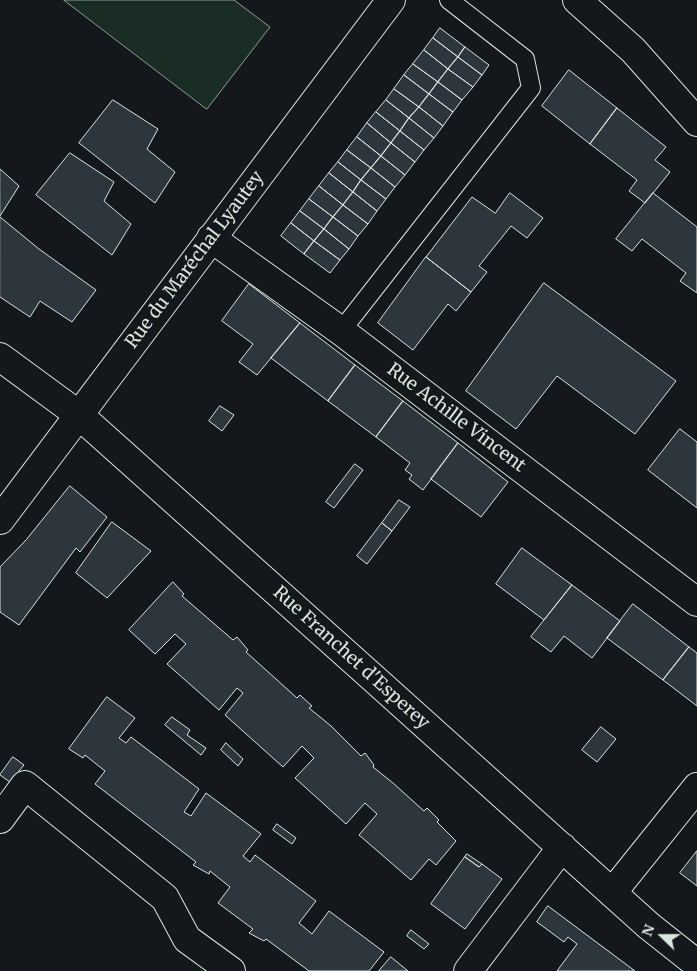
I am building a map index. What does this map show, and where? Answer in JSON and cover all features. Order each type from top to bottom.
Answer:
[{"type":"street","name":"Rue du Maréchal Lyautey","points":[[0,520],[391,0]]},
{"type":"street","points":[[577,0],[633,50],[697,122]]},
{"type":"street","name":"Rue Achille Vincent","points":[[211,238],[342,331],[697,602]]},
{"type":"street","name":"Rue Franchet d'Esperey","points":[[0,357],[79,415],[649,926],[697,964]]},
{"type":"street","points":[[0,819],[25,784],[164,898],[186,939],[231,971]]},
{"type":"street","points":[[612,893],[697,787]]},
{"type":"street","points":[[468,971],[562,847]]},
{"type":"lane","points":[[342,331],[531,88],[525,59],[449,0]]},
{"type":"green space","points":[[64,0],[234,0],[270,27],[207,109]]},
{"type":"building","points":[[440,28],[465,47],[458,57],[433,38]]},
{"type":"building","points":[[433,38],[458,57],[448,69],[424,50]]},
{"type":"building","points":[[465,47],[489,65],[482,75],[458,57]]},
{"type":"building","points":[[424,50],[448,69],[438,82],[413,64]]},
{"type":"building","points":[[458,57],[482,75],[473,87],[448,69]]},
{"type":"building","points":[[413,64],[438,82],[429,94],[404,75]]},
{"type":"building","points":[[448,69],[473,87],[462,100],[438,82]]},
{"type":"building","points":[[569,70],[617,108],[590,144],[542,106]]},
{"type":"building","points":[[404,75],[429,94],[419,107],[394,89]]},
{"type":"building","points":[[438,82],[462,100],[453,112],[429,94]]},
{"type":"building","points":[[394,89],[419,107],[409,118],[386,100]]},
{"type":"building","points":[[429,94],[453,112],[443,126],[419,107]]},
{"type":"building","points":[[113,100],[158,129],[147,149],[175,172],[155,203],[79,143]]},
{"type":"building","points":[[386,100],[409,118],[400,131],[376,112]]},
{"type":"building","points":[[419,107],[443,126],[434,138],[409,118]]},
{"type":"building","points":[[617,108],[666,147],[655,160],[670,172],[645,203],[629,191],[637,180],[590,144]]},
{"type":"building","points":[[376,112],[400,131],[391,143],[367,123]]},
{"type":"building","points":[[409,118],[434,138],[424,150],[400,131]]},
{"type":"building","points":[[367,123],[391,143],[381,156],[357,137]]},
{"type":"building","points":[[400,131],[424,150],[415,162],[391,143]]},
{"type":"building","points":[[357,137],[381,156],[371,168],[347,150]]},
{"type":"building","points":[[391,143],[415,162],[405,175],[381,156]]},
{"type":"building","points":[[347,150],[371,168],[361,180],[338,162]]},
{"type":"building","points":[[70,153],[114,182],[104,201],[131,224],[112,255],[36,195]]},
{"type":"building","points":[[381,156],[405,175],[395,187],[371,168]]},
{"type":"building","points":[[338,162],[361,180],[353,192],[329,173]]},
{"type":"building","points":[[371,168],[395,187],[386,199],[361,180]]},
{"type":"building","points":[[0,169],[19,186],[0,216]]},
{"type":"building","points":[[329,173],[353,192],[343,205],[319,186]]},
{"type":"building","points":[[361,180],[386,199],[377,211],[353,192]]},
{"type":"building","points":[[319,186],[343,205],[333,217],[309,199]]},
{"type":"building","points":[[353,192],[377,211],[368,224],[343,205]]},
{"type":"building","points":[[510,193],[543,218],[527,238],[511,226],[479,266],[487,272],[471,292],[426,257],[472,197],[495,213]]},
{"type":"building","points":[[653,193],[697,227],[697,293],[680,281],[686,273],[642,239],[632,251],[616,239]]},
{"type":"building","points":[[309,199],[333,217],[324,229],[300,211]]},
{"type":"building","points":[[343,205],[368,224],[358,236],[333,217]]},
{"type":"building","points":[[300,211],[324,229],[314,241],[291,223]]},
{"type":"building","points":[[0,217],[39,249],[96,290],[72,322],[40,301],[30,317],[0,297]]},
{"type":"building","points":[[333,217],[358,236],[349,249],[324,229]]},
{"type":"building","points":[[291,223],[314,241],[304,254],[281,236]]},
{"type":"building","points":[[324,229],[349,249],[340,260],[314,241]]},
{"type":"building","points":[[314,241],[340,260],[330,273],[304,254]]},
{"type":"building","points":[[426,257],[471,292],[456,311],[448,304],[413,350],[378,323]]},
{"type":"building","points":[[544,283],[676,381],[635,434],[557,376],[516,429],[466,391]]},
{"type":"building","points":[[249,284],[300,323],[257,375],[239,362],[253,344],[222,321]]},
{"type":"building","points":[[300,323],[355,365],[328,401],[271,358]]},
{"type":"building","points":[[355,365],[403,401],[376,437],[328,401]]},
{"type":"building","points":[[403,401],[458,443],[423,490],[409,479],[412,475],[405,470],[410,463],[376,437]]},
{"type":"building","points":[[220,406],[234,415],[222,431],[209,421]]},
{"type":"building","points":[[680,429],[697,442],[697,508],[648,470]]},
{"type":"building","points":[[458,443],[508,482],[481,517],[431,479]]},
{"type":"building","points":[[355,464],[363,470],[334,508],[326,502]]},
{"type":"building","points":[[70,486],[107,517],[80,552],[76,548],[19,625],[0,612],[0,567],[26,540]]},
{"type":"building","points":[[399,500],[410,507],[392,531],[382,523]]},
{"type":"building","points":[[112,522],[151,551],[107,598],[76,573]]},
{"type":"building","points":[[382,523],[392,531],[367,564],[357,556]]},
{"type":"building","points":[[522,548],[572,585],[544,620],[496,584]]},
{"type":"building","points":[[173,582],[184,594],[182,596],[233,640],[237,637],[248,650],[246,652],[297,698],[300,695],[312,706],[309,708],[331,726],[361,756],[365,753],[374,765],[373,767],[424,811],[427,808],[439,820],[437,822],[456,841],[436,865],[429,859],[411,880],[359,835],[377,814],[365,803],[346,824],[295,778],[314,758],[302,746],[283,767],[225,715],[243,693],[237,688],[219,710],[167,664],[186,644],[175,634],[155,654],[129,630]]},
{"type":"building","points":[[572,585],[620,621],[592,658],[564,636],[551,652],[531,637]]},
{"type":"building","points":[[633,604],[689,647],[663,680],[607,638]]},
{"type":"building","points":[[689,647],[697,653],[697,706],[663,680]]},
{"type":"building","points":[[107,697],[135,718],[119,738],[126,743],[131,737],[199,789],[184,812],[191,816],[206,793],[261,834],[243,856],[250,862],[255,855],[316,901],[299,923],[312,934],[329,911],[384,952],[369,971],[309,971],[266,939],[264,941],[249,933],[253,929],[218,903],[230,887],[210,871],[209,874],[193,865],[196,862],[95,784],[105,771],[85,755],[83,758],[69,749]]},
{"type":"building","points":[[172,717],[190,730],[187,735],[206,748],[201,755],[165,725]]},
{"type":"building","points":[[601,727],[616,739],[597,762],[582,750]]},
{"type":"building","points":[[226,743],[243,759],[238,766],[221,750]]},
{"type":"building","points":[[13,757],[24,765],[10,782],[0,775]]},
{"type":"building","points":[[277,824],[296,838],[292,844],[273,830]]},
{"type":"building","points":[[697,851],[697,886],[680,873]]},
{"type":"building","points":[[467,854],[482,864],[479,867],[465,857]]},
{"type":"building","points":[[465,857],[479,867],[482,864],[502,879],[465,929],[431,904]]},
{"type":"building","points":[[548,906],[635,971],[557,971],[577,944],[568,937],[564,942],[537,922]]},
{"type":"building","points":[[411,930],[429,944],[424,949],[407,936]]},
{"type":"building","points":[[391,957],[408,971],[379,971]]}]
